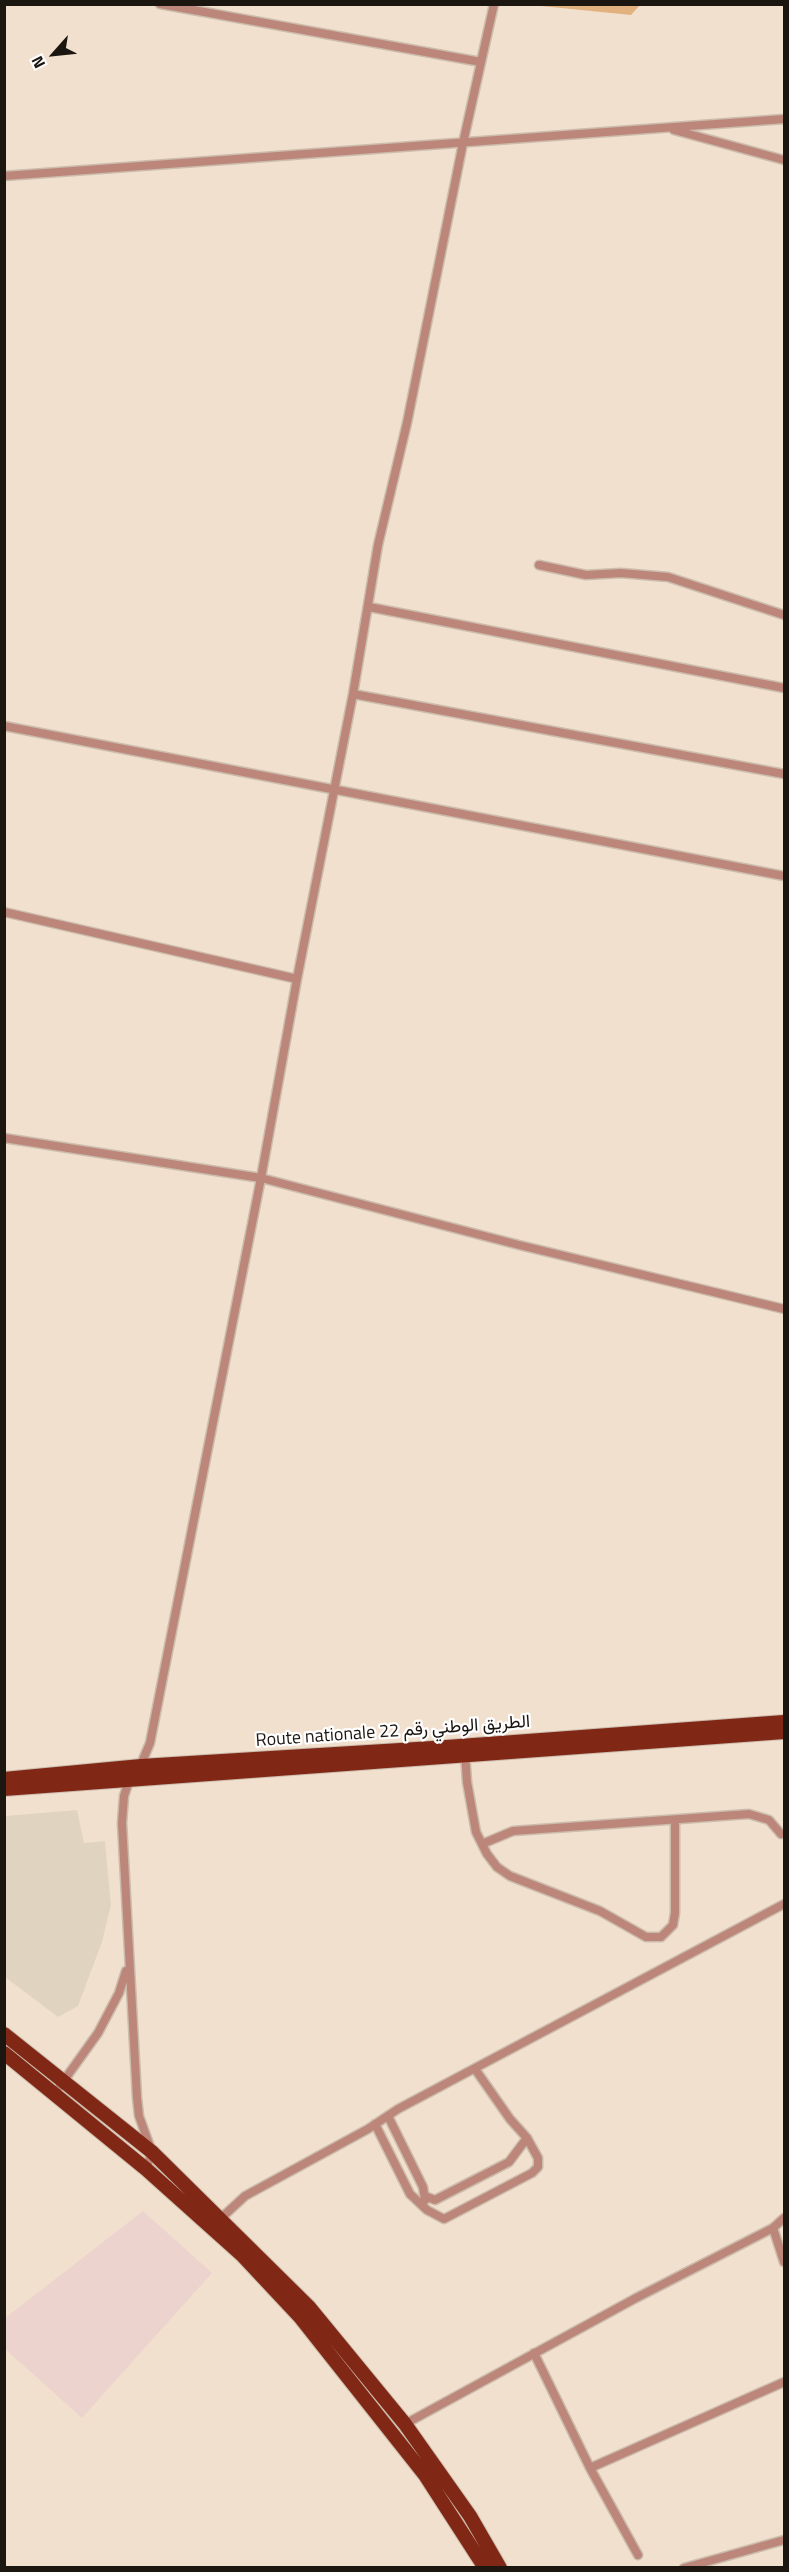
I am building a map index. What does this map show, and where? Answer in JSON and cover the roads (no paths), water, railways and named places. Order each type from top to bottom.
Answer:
[{"type":"highway","name":"Route nationale 22 الطريق الوطني رقم","points":[[4,1789],[784,1722]]},
{"type":"highway","name":"Route nationale 22 الطريق الوطني رقم","points":[[4,1779],[141,1766],[465,1751],[784,1732]]},
{"type":"highway","points":[[4,2034],[152,2152],[216,2223],[242,2255],[300,2317],[393,2431],[425,2475],[485,2568]]},
{"type":"highway","points":[[4,2052],[146,2169],[216,2223],[309,2307],[405,2424],[464,2507],[501,2568]]},
{"type":"street","points":[[160,4],[481,62]]},
{"type":"street","points":[[146,2169],[152,2152],[139,2116],[137,2098],[128,1965],[122,1823],[124,1796],[130,1779],[141,1766],[150,1743],[335,791],[369,607],[378,545],[407,423],[463,143],[494,4]]},
{"type":"street","points":[[4,176],[784,120]]},
{"type":"street","points":[[668,128],[784,160]]},
{"type":"street","points":[[539,565],[586,575],[621,573],[668,577],[784,615]]},
{"type":"street","points":[[369,607],[784,688]]},
{"type":"street","points":[[353,694],[784,774]]},
{"type":"street","points":[[4,726],[784,876]]},
{"type":"street","points":[[4,912],[297,979]]},
{"type":"street","points":[[4,1138],[261,1178],[519,1245],[784,1309]]},
{"type":"street","points":[[465,1751],[467,1782],[476,1832],[497,1867],[510,1876],[574,1899],[646,1936],[661,1937],[673,1925],[675,1821]]},
{"type":"street","points":[[482,1844],[513,1831],[749,1814],[769,1820],[781,1834]]},
{"type":"street","points":[[216,2223],[245,2196],[388,2116],[784,1904]]},
{"type":"street","points":[[55,2093],[111,2011],[128,1965]]},
{"type":"street","points":[[375,2124],[410,2194],[427,2210],[444,2219],[532,2173],[538,2167],[538,2158],[527,2138],[510,2119],[475,2069]]},
{"type":"street","points":[[388,2116],[423,2187],[427,2210]]},
{"type":"street","points":[[424,2196],[435,2200],[509,2162],[527,2138]]},
{"type":"street","points":[[405,2424],[534,2353],[773,2228],[784,2218]]},
{"type":"street","points":[[773,2228],[784,2262]]},
{"type":"street","points":[[534,2353],[590,2468],[638,2555]]},
{"type":"street","points":[[590,2468],[784,2382]]},
{"type":"street","points":[[684,2568],[784,2540]]}]
